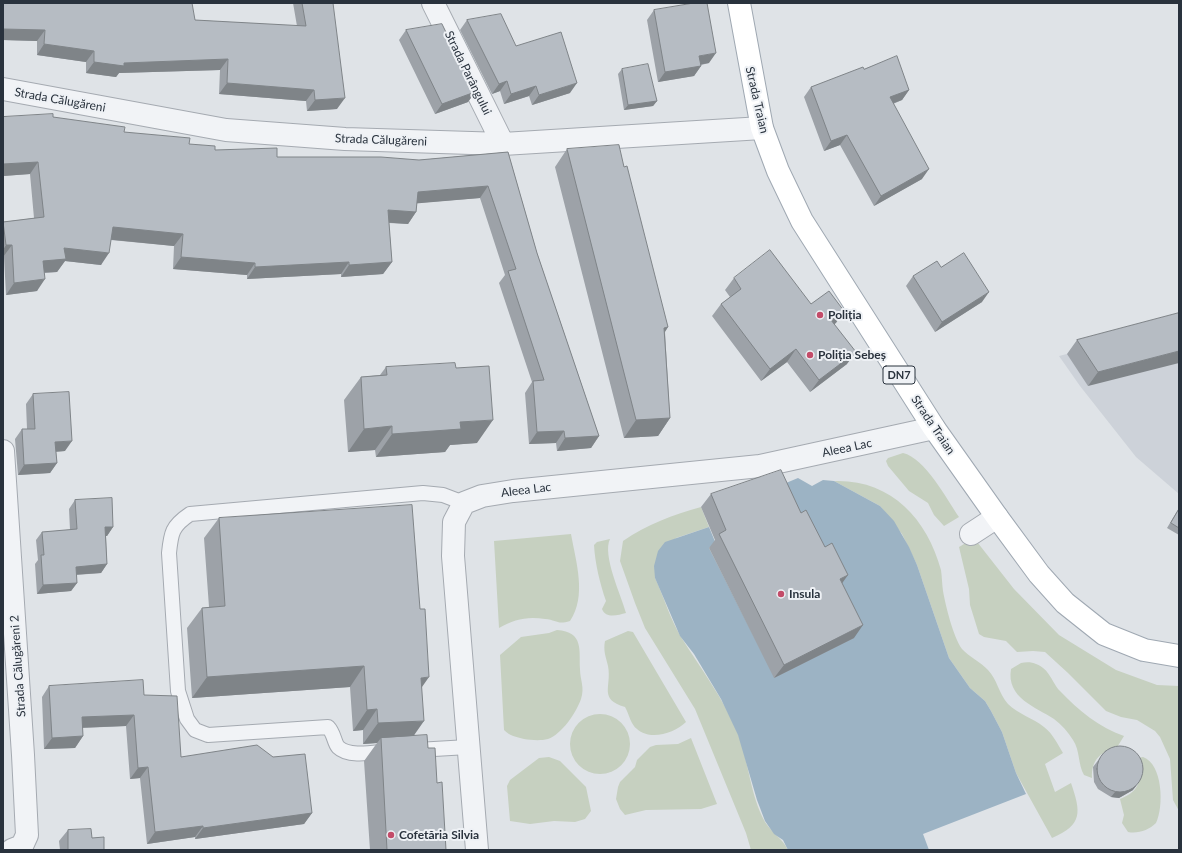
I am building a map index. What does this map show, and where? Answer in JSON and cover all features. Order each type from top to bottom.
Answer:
[{"type":"main road","name":"Strada Traian","points":[[739,3],[762,128],[778,171],[802,221],[934,428],[996,517],[1039,574],[1065,602],[1104,634],[1144,650],[1179,656]]},
{"type":"street","name":"Strada Parângului","points":[[434,3],[503,144]]},
{"type":"street","name":"Strada Călugăreni","points":[[3,89],[226,130],[345,139],[503,144],[762,128]]},
{"type":"street","name":"Aleea Lac","points":[[464,502],[482,496],[513,491],[760,466],[934,428]]},
{"type":"street","name":"Strada Călugăreni 2","points":[[3,451],[23,755],[26,835],[22,846],[12,850]]},
{"type":"street","points":[[464,502],[454,522],[453,556],[477,850]]},
{"type":"street","points":[[971,534],[996,517]]},
{"type":"lane","points":[[464,502],[443,495],[422,493],[190,514],[178,522],[171,535],[169,553],[178,691],[187,719],[195,730],[208,735],[328,727],[334,733],[338,746],[345,751],[352,753],[468,748]]},
{"type":"shaded area","points":[[1179,325],[1179,494],[1136,457],[1080,386],[1059,356]]},
{"type":"green space","points":[[903,453],[911,456],[927,470],[959,517],[944,526],[934,515],[928,503],[909,491],[888,466],[886,461],[888,458]]},
{"type":"green space","points":[[834,481],[854,482],[872,487],[889,495],[903,505],[916,518],[935,551],[941,570],[943,591],[948,613],[956,637],[962,649],[985,667],[991,674],[1002,696],[1008,704],[1016,711],[1040,724],[1047,730],[1055,739],[1063,753],[1045,764],[1055,792],[1071,783],[1077,802],[1078,810],[1074,823],[1062,833],[1052,838],[1016,773],[1002,732],[991,711],[985,701],[970,688],[949,658],[917,565],[902,534],[880,506]]},
{"type":"green space","points":[[701,507],[709,527],[676,538],[655,578],[677,630],[712,684],[738,734],[760,812],[765,822],[783,842],[788,850],[751,850],[746,833],[695,709],[645,628],[620,561],[623,541],[632,535],[660,521]]},
{"type":"green space","points":[[571,534],[579,579],[579,590],[578,601],[570,621],[560,622],[539,618],[527,618],[510,622],[499,628],[494,541]]},
{"type":"green space","points":[[974,538],[1014,589],[1059,635],[1116,670],[1157,685],[1179,686],[1179,811],[1173,800],[1170,759],[1160,737],[1155,731],[1137,720],[1121,717],[1106,711],[1045,652],[1017,652],[1006,641],[984,637],[979,634],[970,605],[969,589],[959,547]]},
{"type":"green space","points":[[610,539],[608,555],[610,565],[626,613],[612,616],[606,614],[602,609],[606,601],[595,559],[594,545],[597,542]]},
{"type":"green space","points":[[557,630],[566,631],[572,634],[578,643],[583,691],[579,705],[563,728],[548,739],[533,740],[513,736],[504,730],[500,655],[521,637],[549,633]]},
{"type":"green space","points":[[628,631],[633,632],[686,722],[676,729],[655,735],[642,733],[633,725],[625,707],[617,704],[609,696],[609,673],[604,645],[605,641]]},
{"type":"green space","points":[[1021,663],[1034,663],[1041,666],[1048,673],[1057,688],[1074,705],[1106,728],[1124,736],[1116,749],[1105,752],[1098,758],[1093,767],[1092,778],[1084,775],[1075,744],[1065,729],[1054,719],[1031,706],[1013,687],[1011,669]]},
{"type":"green space","points":[[600,714],[617,719],[625,727],[630,744],[625,761],[617,769],[600,774],[583,769],[575,761],[570,744],[575,727],[583,719]]},
{"type":"green space","points":[[691,738],[717,804],[701,809],[646,810],[625,815],[620,809],[616,799],[618,787],[620,782],[635,767],[637,760],[650,747],[656,745],[678,744]]},
{"type":"green space","points":[[549,757],[560,761],[586,787],[591,811],[585,819],[575,822],[554,821],[530,824],[510,821],[507,786],[510,780],[539,758]]},
{"type":"green space","points":[[1143,757],[1150,761],[1155,768],[1158,777],[1161,797],[1159,816],[1156,823],[1147,829],[1139,832],[1128,832],[1122,823],[1124,815],[1120,799],[1133,792],[1136,788],[1140,772],[1138,758]]},
{"type":"water","points":[[798,478],[812,486],[823,480],[834,481],[880,506],[894,521],[909,547],[917,565],[949,658],[970,688],[985,701],[991,711],[1002,732],[1016,773],[1026,794],[923,834],[929,850],[788,850],[783,840],[774,834],[765,821],[757,800],[738,735],[721,699],[694,654],[680,636],[655,578],[654,566],[658,551],[665,542],[709,527],[716,544],[709,548],[775,678],[774,488]]},
{"type":"building","points":[[3,3],[192,3],[195,20],[306,26],[302,3],[333,3],[345,98],[315,100],[314,90],[227,83],[228,59],[124,63],[124,66],[94,62],[94,51],[44,44],[45,30],[3,29]]},
{"type":"building","points":[[694,3],[707,3],[716,53],[699,56],[701,66],[665,72],[654,10]]},
{"type":"building","points":[[501,14],[516,46],[561,32],[577,83],[539,95],[536,86],[511,94],[507,81],[499,84],[467,20]]},
{"type":"building","points":[[442,24],[475,92],[442,104],[406,30]]},
{"type":"building","points":[[897,56],[909,90],[890,97],[929,169],[881,196],[847,135],[831,141],[811,87]]},
{"type":"building","points":[[648,64],[657,101],[628,105],[622,69]]},
{"type":"building","points":[[53,114],[53,117],[125,127],[124,132],[190,138],[189,144],[215,146],[215,150],[277,148],[277,157],[381,157],[419,160],[508,152],[537,253],[599,436],[565,438],[564,431],[537,432],[533,381],[544,380],[508,271],[516,269],[488,186],[418,192],[416,212],[388,210],[392,262],[349,265],[349,262],[255,267],[255,263],[181,257],[183,234],[113,227],[109,253],[64,248],[66,259],[43,261],[45,279],[14,283],[12,245],[6,245],[3,222],[44,217],[38,162],[3,164],[3,117]]},
{"type":"building","points":[[619,145],[624,167],[627,166],[668,327],[664,328],[670,418],[636,420],[567,149]]},
{"type":"building","points":[[770,250],[811,304],[829,291],[844,311],[831,320],[856,352],[819,380],[796,349],[770,369],[721,304],[741,289],[734,278]]},
{"type":"building","points":[[964,253],[989,292],[942,322],[913,276],[937,261],[941,267]]},
{"type":"building","points":[[1179,313],[1179,351],[1098,372],[1077,340]]},
{"type":"building","points":[[455,363],[456,368],[489,366],[493,420],[460,422],[461,429],[392,434],[392,426],[364,429],[361,377],[387,375],[386,367]]},
{"type":"building","points":[[69,392],[72,441],[55,442],[57,463],[24,465],[22,429],[35,429],[33,394]]},
{"type":"building","points":[[781,470],[801,513],[806,510],[825,547],[832,543],[848,575],[840,579],[863,625],[784,665],[719,534],[726,530],[711,494]]},
{"type":"building","points":[[112,498],[113,527],[105,527],[107,564],[76,567],[77,583],[43,585],[41,555],[44,555],[42,532],[77,529],[75,500]]},
{"type":"building","points":[[412,505],[420,609],[425,609],[429,677],[421,678],[424,721],[378,723],[377,709],[367,710],[364,666],[207,677],[202,608],[225,606],[219,518]]},
{"type":"building","points":[[1179,509],[1179,528],[1171,523]]},
{"type":"building","points":[[143,680],[144,695],[177,696],[181,757],[257,745],[273,757],[305,754],[312,813],[203,828],[203,826],[155,832],[148,767],[138,768],[134,715],[82,717],[83,736],[52,738],[49,686]]},
{"type":"building","points":[[427,735],[428,748],[435,748],[437,783],[442,782],[446,850],[387,850],[381,738]]},
{"type":"building","points":[[1115,746],[1125,746],[1133,750],[1139,756],[1143,764],[1143,774],[1139,782],[1133,788],[1125,792],[1115,792],[1107,788],[1101,782],[1097,774],[1097,764],[1101,756],[1107,750]]},
{"type":"building","points":[[91,829],[92,838],[104,837],[104,850],[68,850],[68,830]]},
{"type":"place","name":"Poliția","points":[[820,315]]},
{"type":"place","name":"Poliția Sebeș","points":[[810,355]]},
{"type":"place","name":"Insula","points":[[781,594]]},
{"type":"place","name":"Cofetăria Silvia","points":[[391,835]]}]
